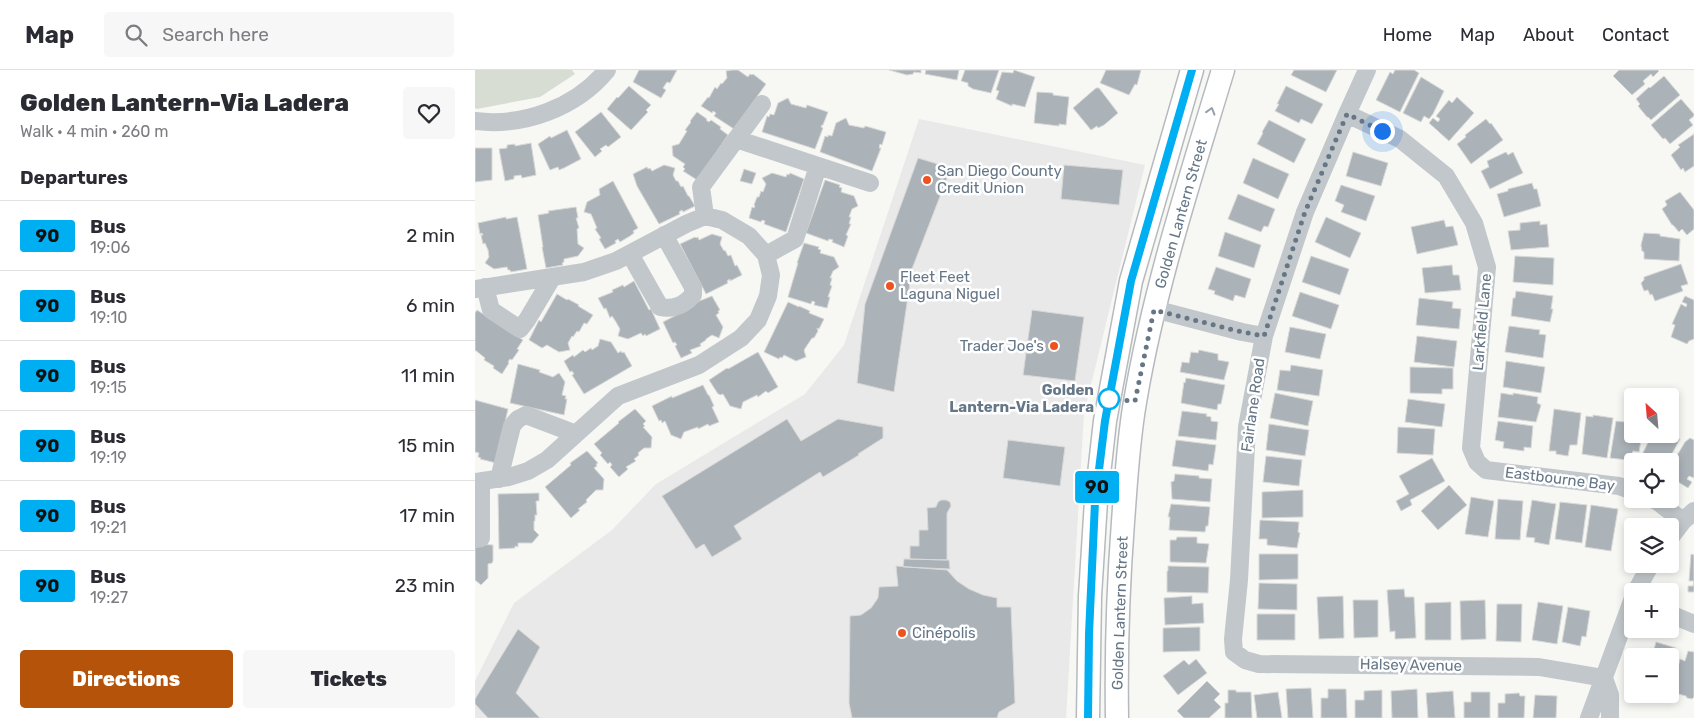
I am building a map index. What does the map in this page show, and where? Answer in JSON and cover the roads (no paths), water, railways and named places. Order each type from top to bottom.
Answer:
[{"type":"main road","name":"Golden Lantern Street","points":[[1088,718],[1089,634],[1095,502],[1105,421],[1131,281],[1192,70]]},
{"type":"main road","name":"Golden Lantern Street","points":[[1117,718],[1116,668],[1119,583],[1129,447],[1135,401],[1154,310],[1223,70]]},
{"type":"street","points":[[475,121],[517,120],[549,112],[585,92],[607,70]]},
{"type":"street","name":"Fairlane Road","points":[[1233,639],[1239,580],[1247,427],[1264,336],[1305,212],[1367,70]]},
{"type":"street","points":[[705,216],[701,187],[762,104]]},
{"type":"street","name":"Larkfield Lane","points":[[1347,114],[1400,139],[1446,176],[1474,223],[1487,267],[1471,448],[1477,462],[1486,470]]},
{"type":"street","points":[[736,139],[870,183]]},
{"type":"street","points":[[766,255],[795,239],[818,166]]},
{"type":"street","points":[[475,539],[481,538],[478,482],[499,479],[528,471],[547,460],[618,396],[699,365],[741,338],[758,320],[768,296],[771,275],[766,255],[749,236],[722,220],[705,216],[615,261],[584,272],[480,288],[491,310],[520,328],[527,320],[552,278]]},
{"type":"street","points":[[629,254],[660,307],[675,308],[688,300],[693,294],[693,287],[664,235]]},
{"type":"street","points":[[1154,310],[1264,336]]},
{"type":"street","points":[[499,479],[512,426],[518,419],[526,415],[576,434]]},
{"type":"street","name":"Eastbourne Bay","points":[[1486,470],[1624,488]]},
{"type":"street","points":[[1671,508],[1688,516],[1679,527]]},
{"type":"street","points":[[1679,618],[1694,624]]},
{"type":"street","points":[[1589,718],[1624,623]]},
{"type":"street","name":"Halsey Avenue","points":[[1233,639],[1234,652],[1245,660],[1259,664],[1539,666],[1604,678]]},
{"type":"street","points":[[1604,678],[1610,695],[1609,718]]},
{"type":"place","name":"San Diego County Credit Union","points":[[927,180]]},
{"type":"place","name":"Fleet Feet Laguna Niguel","points":[[890,286]]},
{"type":"place","name":"Trader Joe's","points":[[1054,346]]},
{"type":"place","name":"Golden Lantern-Via Ladera","points":[[1109,399]]},
{"type":"place","name":"Cinépolis","points":[[902,633]]}]
